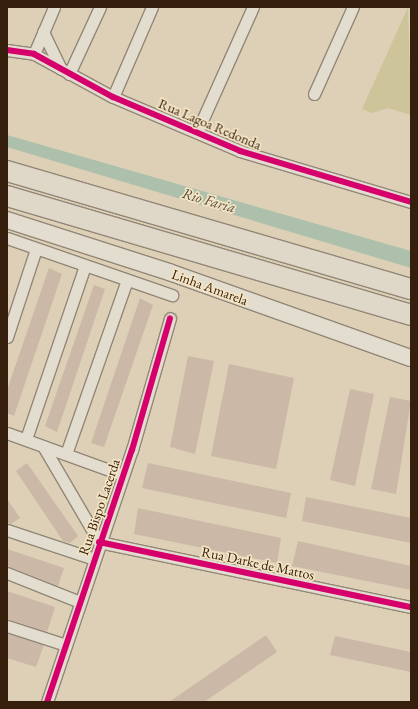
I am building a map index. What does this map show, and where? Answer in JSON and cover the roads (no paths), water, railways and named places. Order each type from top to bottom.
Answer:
[{"type":"highway","points":[[7,171],[411,289]]},
{"type":"highway","name":"Linha Amarela","points":[[7,196],[411,315]]},
{"type":"main road","name":"Linha Amarela","points":[[7,220],[162,269],[411,358]]},
{"type":"street","points":[[34,54],[54,7]]},
{"type":"street","points":[[65,71],[100,7]]},
{"type":"street","points":[[113,97],[152,7]]},
{"type":"street","points":[[197,132],[254,7]]},
{"type":"street","points":[[314,94],[352,7]]},
{"type":"street","points":[[43,32],[65,71]]},
{"type":"street","name":"Rua Lagoa Redonda","points":[[7,50],[34,54],[113,97],[268,161],[411,202]]},
{"type":"street","points":[[7,238],[172,295]]},
{"type":"street","points":[[7,337],[36,249]]},
{"type":"street","points":[[26,439],[85,266]]},
{"type":"street","points":[[66,454],[127,280]]},
{"type":"street","name":"Rua Bispo Lacerda","points":[[47,702],[99,542],[123,474],[170,318]]},
{"type":"street","points":[[7,433],[123,474]]},
{"type":"street","points":[[43,446],[99,542]]},
{"type":"street","points":[[7,530],[94,558]]},
{"type":"street","name":"Rua Darke de Mattos","points":[[99,542],[411,607]]},
{"type":"street","points":[[7,573],[80,602]]},
{"type":"street","points":[[7,626],[66,645]]},
{"type":"water","name":"Rio Faria","points":[[7,135],[411,251],[411,268],[7,147]]}]
